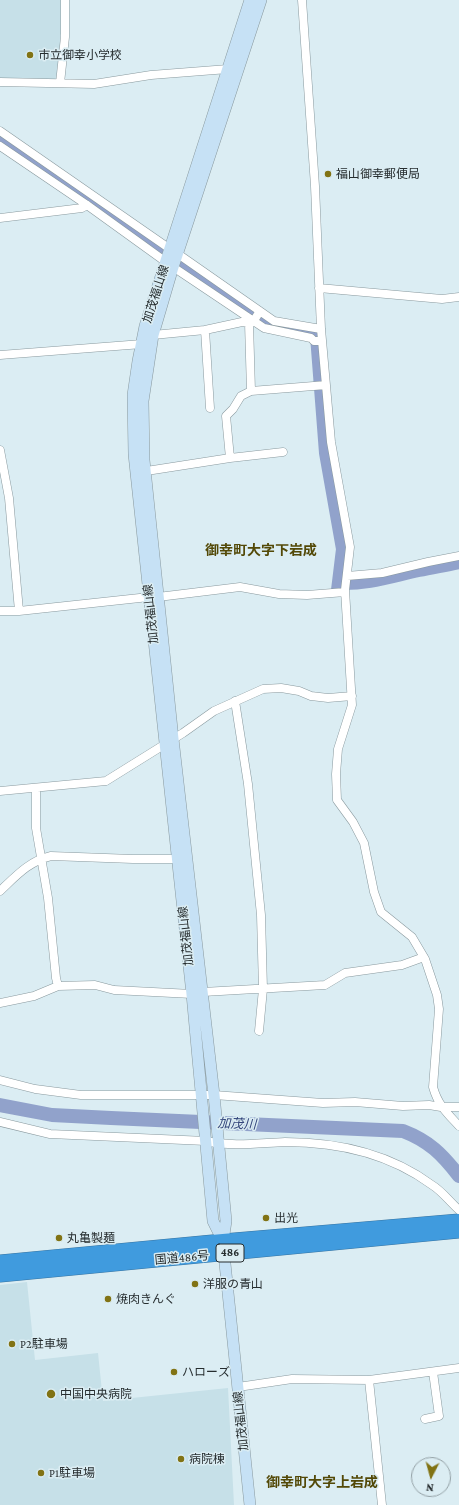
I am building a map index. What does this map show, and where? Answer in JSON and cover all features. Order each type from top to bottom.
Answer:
[{"type":"highway","name":"国道486号","points":[[0,1275],[224,1247],[459,1221]]},
{"type":"highway","name":"国道486号","points":[[0,1262],[459,1231]]},
{"type":"main road","name":"加茂福山線","points":[[224,1247],[213,1221],[202,1098],[197,993],[140,472],[143,401],[153,335],[172,258],[250,0]]},
{"type":"main road","name":"加茂福山線","points":[[140,472],[134,454],[133,395],[145,326],[172,258],[261,0]]},
{"type":"main road","name":"加茂福山線","points":[[169,741],[177,859],[214,1098],[219,1141],[226,1221],[224,1247],[250,1505]]},
{"type":"street","points":[[60,83],[65,37],[65,0]]},
{"type":"street","points":[[302,0],[315,186],[321,329],[320,341],[323,385],[331,442],[350,547],[346,584],[352,705],[338,749],[336,774],[337,800],[353,822],[364,843],[374,892],[381,912],[412,937],[424,957],[438,995],[439,1009],[433,1087],[436,1099],[441,1107],[459,1126]]},
{"type":"street","points":[[0,82],[94,84],[151,75],[228,69]]},
{"type":"street","points":[[0,131],[255,318],[264,328],[320,341]]},
{"type":"street","points":[[0,146],[86,205],[172,258],[255,318]]},
{"type":"street","points":[[0,218],[82,208],[86,205]]},
{"type":"street","points":[[319,288],[442,299],[459,297]]},
{"type":"street","points":[[251,392],[255,318]]},
{"type":"street","points":[[0,355],[142,344],[153,335],[205,330],[255,318],[321,329]]},
{"type":"street","points":[[205,330],[210,408]]},
{"type":"street","points":[[230,458],[226,416],[241,396],[251,392],[323,385]]},
{"type":"street","points":[[0,450],[9,498],[19,611]]},
{"type":"street","points":[[140,472],[230,458],[284,452]]},
{"type":"street","points":[[0,611],[19,611],[240,587],[279,594],[307,595],[382,573],[459,556]]},
{"type":"street","points":[[0,791],[36,789],[106,781],[183,733],[214,710],[263,689],[281,688],[299,691],[311,696],[328,698],[352,696]]},
{"type":"street","points":[[235,701],[248,784],[261,915],[263,989],[259,1031]]},
{"type":"street","points":[[36,789],[36,828],[48,898],[58,986]]},
{"type":"street","points":[[0,892],[25,867],[41,858],[51,856],[177,859]]},
{"type":"street","points":[[0,1003],[34,996],[58,986],[95,985],[114,990],[197,993],[324,985],[345,973],[402,965],[424,957]]},
{"type":"street","points":[[0,1080],[35,1089],[81,1095],[214,1098],[323,1103],[355,1102],[403,1106],[429,1105],[459,1107]]},
{"type":"street","points":[[0,1122],[50,1134],[219,1141],[288,1142],[341,1146],[363,1151],[393,1161],[433,1185],[459,1210]]},
{"type":"street","points":[[238,1387],[292,1379],[369,1380],[459,1368]]},
{"type":"street","points":[[425,1419],[439,1416],[433,1372]]},
{"type":"street","points":[[369,1380],[382,1505]]},
{"type":"shaded area","name":"市立御幸小学校","points":[[0,0],[63,0],[63,32],[60,35],[60,75],[55,79],[0,79]]},
{"type":"shaded area","name":"中国中央病院","points":[[27,1282],[35,1360],[98,1353],[103,1401],[228,1388],[234,1505],[0,1505],[0,1285]]},
{"type":"waterway","points":[[0,138],[260,320],[267,324],[312,333],[317,336],[326,453],[343,549],[338,590]]},
{"type":"waterway","points":[[339,583],[370,581],[459,562]]},
{"type":"waterway","name":"加茂川","points":[[0,1105],[52,1115],[403,1131],[428,1144],[447,1161],[459,1176]]},
{"type":"place","name":"市立御幸小学校","points":[[30,55]]},
{"type":"place","name":"福山御幸郵便局","points":[[328,174]]},
{"type":"place","name":"出光","points":[[266,1218]]},
{"type":"place","name":"丸亀製麺","points":[[59,1238]]},
{"type":"place","name":"洋服の青山","points":[[195,1284]]},
{"type":"place","name":"焼肉きんぐ","points":[[108,1299]]},
{"type":"place","name":"P2駐車場","points":[[12,1344]]},
{"type":"place","name":"ハローズ","points":[[174,1372]]},
{"type":"place","name":"中国中央病院","points":[[51,1394]]},
{"type":"place","name":"病院棟","points":[[181,1459]]},
{"type":"place","name":"P1駐車場","points":[[41,1473]]},
{"type":"district","name":"御幸町大字下岩成","points":[[261,551]]},
{"type":"district","name":"御幸町大字上岩成","points":[[322,1483]]}]
